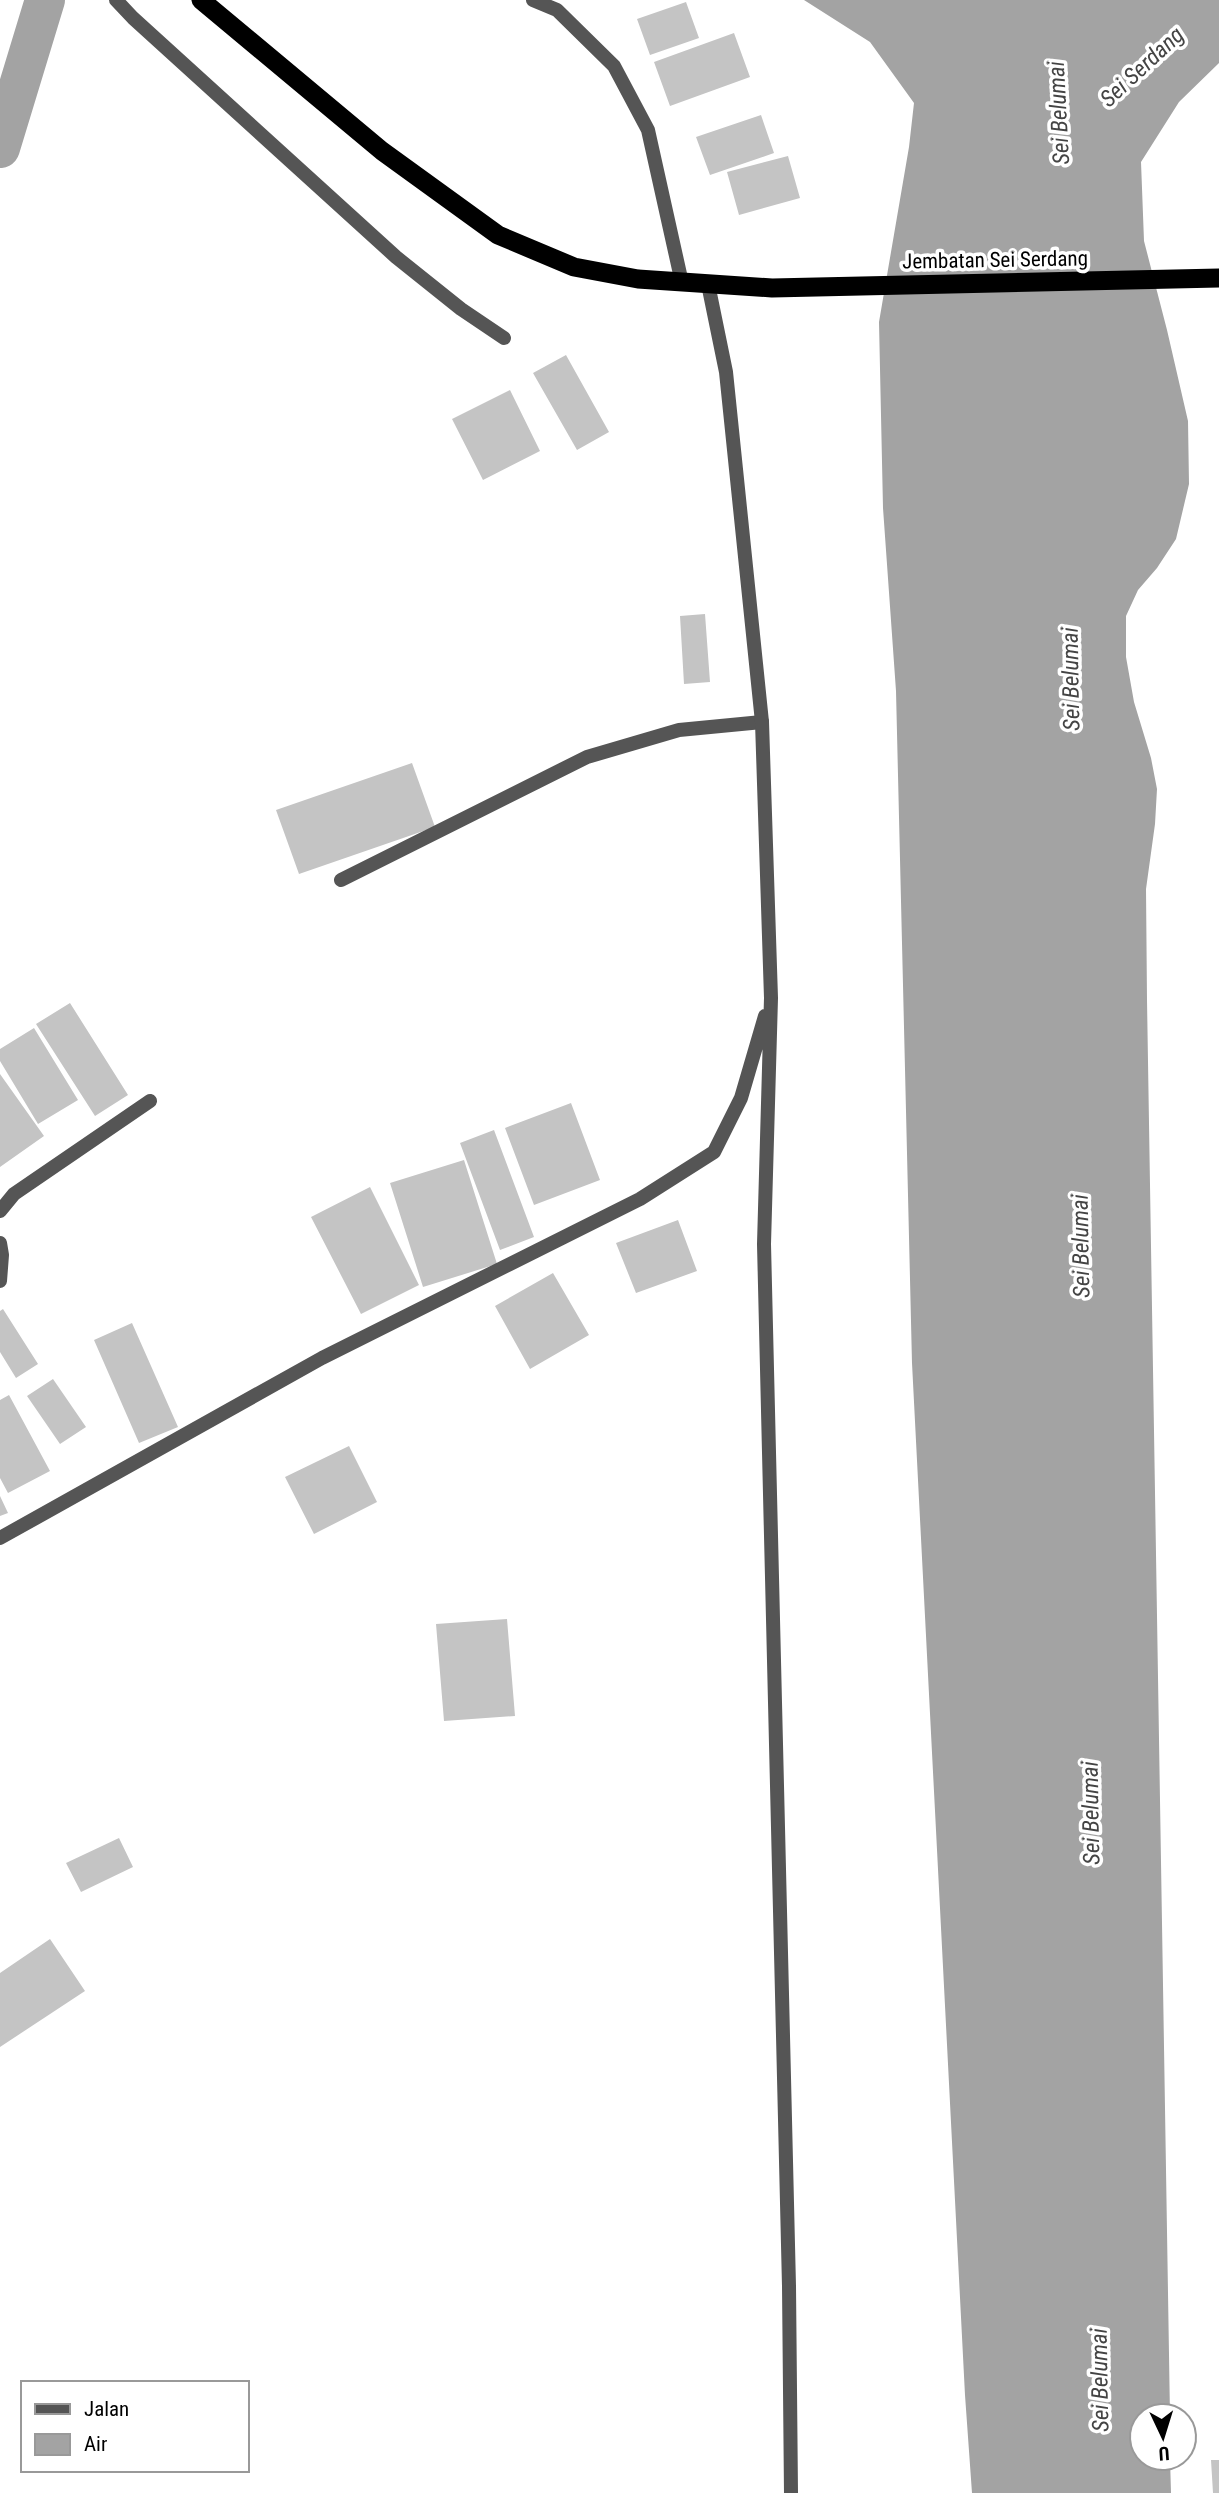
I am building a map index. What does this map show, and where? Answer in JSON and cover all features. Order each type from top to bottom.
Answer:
[{"type":"highway","name":"Jembatan Sei Serdang","points":[[201,0],[382,151],[499,234],[574,267],[639,279],[772,288],[1219,278]]},
{"type":"street","points":[[116,0],[133,19],[396,257],[461,309],[504,338]]},
{"type":"street","points":[[533,0],[557,9],[614,66],[648,130],[682,283]]},
{"type":"street","points":[[708,284],[726,372],[762,722],[771,998],[764,1244],[789,2286],[791,2493]]},
{"type":"street","points":[[341,880],[587,757],[680,730],[762,722]]},
{"type":"street","points":[[0,1538],[322,1358],[640,1199],[714,1152],[741,1098],[771,998]]},
{"type":"street","points":[[0,1211],[14,1194],[150,1101]]},
{"type":"street","points":[[0,1242],[0,1281]]},
{"type":"water","points":[[804,0],[1219,0],[1219,63],[1179,102],[1141,162],[1144,241],[1188,421],[1189,484],[1176,539],[1138,590],[1126,616],[1126,657],[1134,702],[1151,758],[1157,789],[1146,889],[1170,2402],[1128,2402],[1128,2472],[1170,2472],[1171,2493],[972,2493],[912,1363],[896,691],[883,508],[879,322],[914,103],[870,42]]},
{"type":"building","points":[[686,2],[699,38],[650,55],[637,19]]},
{"type":"building","points":[[734,33],[750,77],[670,106],[654,62]]},
{"type":"building","points":[[761,115],[774,153],[710,175],[696,137]]},
{"type":"building","points":[[788,156],[800,198],[739,215],[727,172]]},
{"type":"building","points":[[566,355],[609,432],[577,450],[533,373]]},
{"type":"building","points":[[510,390],[540,451],[483,480],[452,419]]},
{"type":"building","points":[[705,614],[710,682],[684,684],[680,616]]},
{"type":"building","points":[[412,763],[435,827],[299,874],[276,810]]},
{"type":"building","points":[[70,1003],[128,1095],[95,1116],[36,1024]]},
{"type":"building","points":[[34,1028],[78,1100],[38,1124],[0,1061],[0,1049]]},
{"type":"building","points":[[0,1074],[44,1136],[0,1167]]},
{"type":"building","points":[[571,1103],[600,1180],[534,1205],[505,1128]]},
{"type":"building","points":[[494,1130],[534,1237],[500,1250],[460,1143]]},
{"type":"building","points":[[464,1160],[497,1264],[423,1287],[390,1183]]},
{"type":"building","points":[[370,1187],[419,1285],[361,1314],[311,1217]]},
{"type":"building","points":[[678,1220],[697,1271],[636,1293],[616,1243]]},
{"type":"building","points":[[553,1273],[589,1335],[530,1369],[495,1306]]},
{"type":"building","points":[[3,1309],[38,1364],[16,1378],[0,1352],[0,1311]]},
{"type":"building","points":[[132,1323],[178,1427],[139,1443],[94,1340]]},
{"type":"building","points":[[53,1379],[86,1427],[60,1444],[27,1396]]},
{"type":"building","points":[[9,1395],[50,1471],[8,1493],[0,1478],[0,1400]]},
{"type":"building","points":[[349,1446],[377,1502],[314,1534],[285,1477]]},
{"type":"building","points":[[0,1496],[8,1513],[0,1516]]},
{"type":"building","points":[[507,1619],[515,1716],[444,1721],[436,1624]]},
{"type":"building","points":[[119,1838],[133,1867],[81,1892],[66,1863]]},
{"type":"building","points":[[50,1939],[85,1991],[0,2047],[0,1973]]},
{"type":"building","points":[[1211,2460],[1219,2460],[1219,2493],[1213,2493]]},
{"type":"waterway","points":[[0,148],[45,0]]},
{"type":"water label","name":"Sei Serdang","points":[[1142,67]]},
{"type":"water label","name":"Sei Belumai","points":[[1059,113]]},
{"type":"water label","name":"Sei Belumai","points":[[1071,679]]},
{"type":"water label","name":"Sei Belumai","points":[[1081,1246]]},
{"type":"water label","name":"Sei Belumai","points":[[1091,1813]]},
{"type":"water label","name":"Sei Belumai","points":[[1100,2380]]}]
